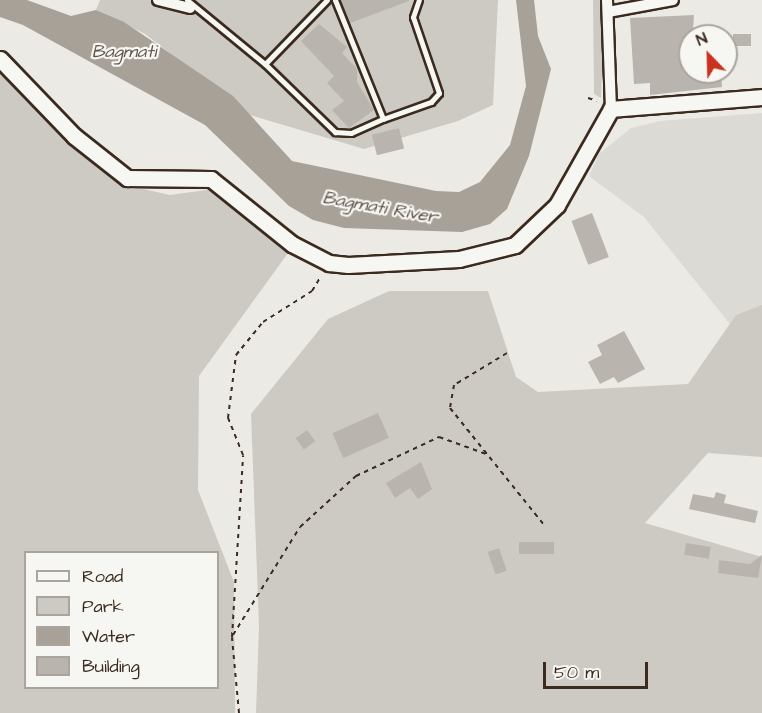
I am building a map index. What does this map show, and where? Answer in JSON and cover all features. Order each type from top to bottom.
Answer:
[{"type":"street","points":[[158,0],[189,4]]},
{"type":"street","points":[[0,58],[74,136],[127,178],[212,179],[292,244],[329,263],[459,259],[515,245],[557,205],[605,128],[611,109],[607,0]]},
{"type":"street","points":[[608,12],[673,0]]},
{"type":"street","points":[[611,109],[762,97]]},
{"type":"lane","points":[[265,64],[327,0]]},
{"type":"lane","points":[[335,0],[383,119]]},
{"type":"lane","points":[[189,4],[265,64],[335,132],[351,133],[431,102],[440,93],[413,17],[419,0]]},
{"type":"path","points":[[239,713],[232,637],[243,455],[228,418],[236,355],[263,322],[312,291],[329,263]]},
{"type":"path","points":[[507,353],[454,385],[450,408],[545,526]]},
{"type":"path","points":[[232,637],[300,527],[356,476],[439,437],[489,455]]},
{"type":"shaded area","points":[[762,113],[762,364],[644,217],[589,176],[599,154],[631,128],[660,121]]},
{"type":"green space","points":[[100,0],[498,0],[493,105],[458,121],[364,149],[250,115],[145,34],[96,10]]},
{"type":"green space","points":[[593,0],[602,0],[604,25],[601,98],[594,94]]},
{"type":"green space","points":[[0,69],[59,133],[125,185],[170,195],[213,189],[288,253],[199,376],[198,490],[234,582],[235,713],[0,713]]},
{"type":"green space","points":[[389,291],[488,291],[516,377],[538,392],[688,384],[736,315],[762,305],[762,457],[708,453],[645,523],[762,557],[762,713],[256,713],[259,626],[251,414],[328,319]]},
{"type":"water","name":"Bagmati","points":[[0,0],[27,0],[71,16],[96,10],[124,22],[233,96],[292,161],[436,191],[459,192],[480,182],[510,145],[526,86],[516,0],[534,0],[538,36],[551,69],[529,156],[507,209],[490,224],[462,232],[344,228],[313,220],[289,206],[205,125],[23,25],[0,17]]},
{"type":"building","points":[[340,0],[409,0],[409,1],[350,23]]},
{"type":"building","points":[[694,15],[693,24],[678,24],[678,84],[722,84],[722,87],[650,95],[650,83],[634,84],[630,18]]},
{"type":"building","points":[[319,24],[347,47],[342,53],[357,69],[357,82],[374,110],[349,128],[332,110],[344,101],[327,83],[334,76],[301,41]]},
{"type":"building","points":[[738,34],[751,34],[751,46],[738,46]]},
{"type":"building","points":[[399,128],[404,148],[377,155],[372,135]]},
{"type":"building","points":[[592,213],[609,257],[588,265],[571,221]]},
{"type":"building","points":[[624,331],[645,369],[618,383],[614,377],[600,384],[588,362],[602,355],[597,345]]},
{"type":"building","points":[[378,413],[389,438],[343,458],[332,433]]},
{"type":"building","points":[[307,430],[315,441],[304,450],[296,438]]},
{"type":"building","points":[[421,462],[432,489],[418,499],[410,488],[395,498],[386,483]]},
{"type":"building","points":[[716,492],[726,495],[724,503],[758,511],[755,523],[689,509],[693,494],[714,498]]},
{"type":"building","points":[[519,542],[554,542],[554,554],[519,554]]},
{"type":"building","points":[[686,543],[711,547],[709,559],[684,555]]},
{"type":"building","points":[[499,548],[507,571],[495,575],[488,552]]},
{"type":"building","points":[[762,555],[758,578],[718,573],[719,560],[750,564]]},
{"type":"water label","name":"Bagmati River","points":[[380,208]]}]
